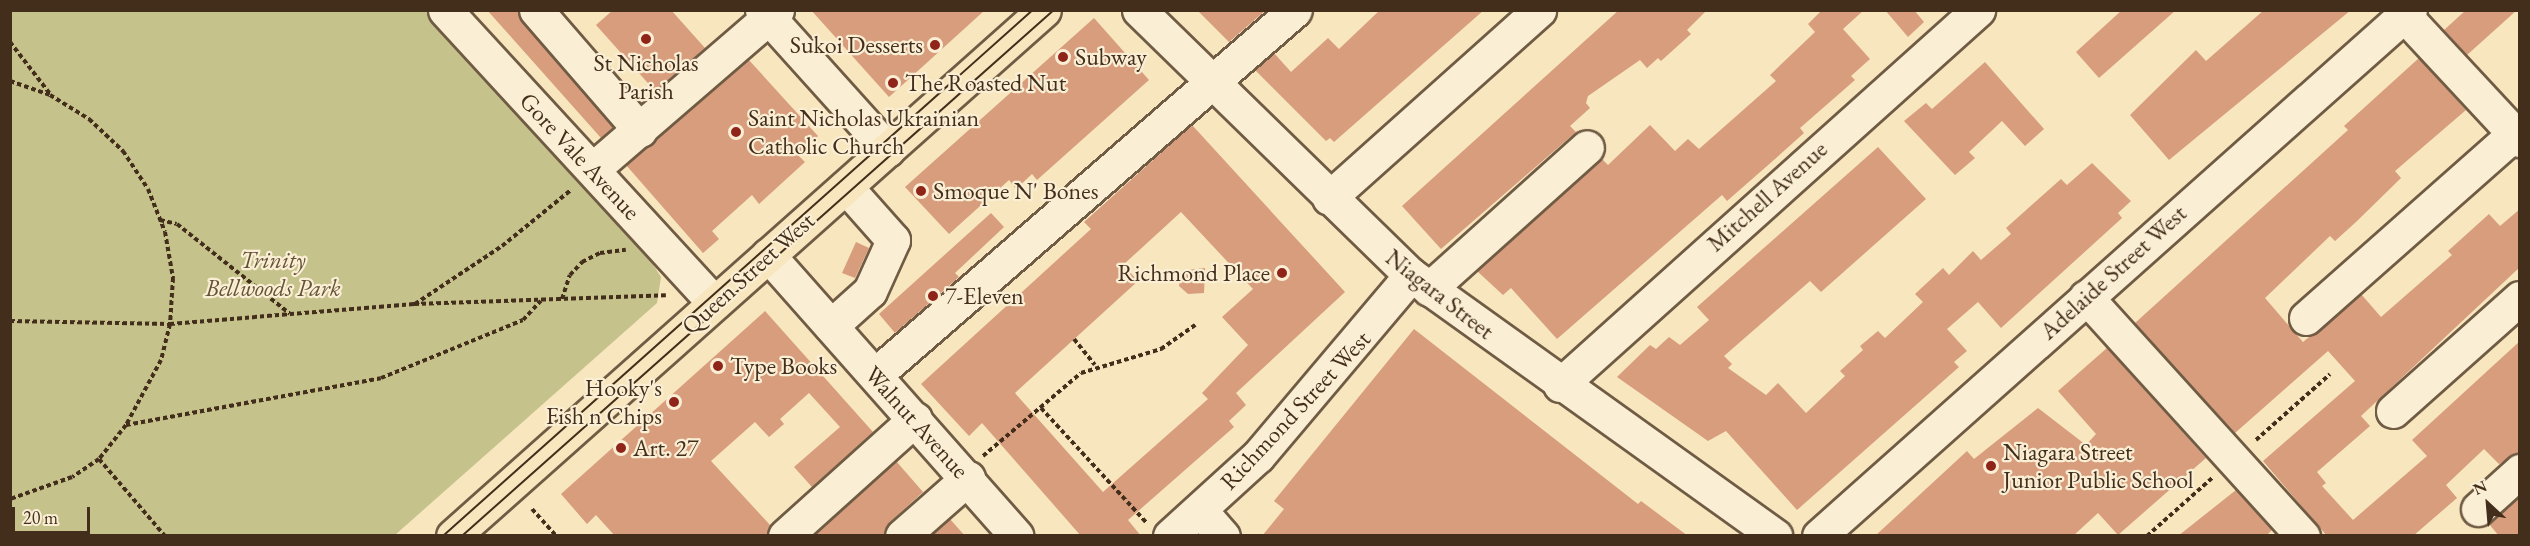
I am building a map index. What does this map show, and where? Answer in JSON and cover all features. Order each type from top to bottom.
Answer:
[{"type":"main road","name":"Queen Street West","points":[[453,536],[1044,10]]},
{"type":"street","name":"Gore Vale Avenue","points":[[445,10],[714,303]]},
{"type":"street","points":[[536,10],[640,130]]},
{"type":"street","name":"Niagara Street","points":[[1139,10],[1329,198],[1420,282],[1560,385],[1775,536]]},
{"type":"street","points":[[875,375],[1295,10]]},
{"type":"street","points":[[1329,198],[1539,10]]},
{"type":"street","name":"Mitchell Avenue","points":[[1560,385],[1978,10]]},
{"type":"street","points":[[593,170],[769,13],[888,150]]},
{"type":"street","points":[[2306,318],[2517,137],[2407,13]]},
{"type":"street","name":"Adelaide Street West","points":[[1818,536],[2407,13]]},
{"type":"street","name":"Richmond Street West","points":[[1161,532],[1200,510],[1314,395],[1420,282],[1587,147]]},
{"type":"street","points":[[831,326],[870,291],[892,240],[846,187]]},
{"type":"street","name":"Walnut Avenue","points":[[768,255],[1017,536]]},
{"type":"street","points":[[2086,297],[2303,536]]},
{"type":"street","points":[[2392,411],[2520,298]]},
{"type":"street","points":[[785,536],[915,419]]},
{"type":"street","points":[[2478,508],[2520,471]]},
{"type":"street","points":[[902,536],[968,478]]},
{"type":"street","points":[[1200,510],[1223,536]]},
{"type":"path","points":[[10,42],[50,95]]},
{"type":"path","points":[[10,81],[50,95],[89,119],[123,151],[148,189],[160,220],[173,278],[170,324],[150,385],[126,425],[99,459],[72,477],[10,499]]},
{"type":"path","points":[[414,304],[536,220],[593,170]]},
{"type":"path","points":[[160,220],[177,224],[291,315]]},
{"type":"path","points":[[562,299],[570,275],[582,262],[600,253],[636,250]]},
{"type":"path","points":[[10,321],[170,324],[414,304],[670,295],[664,286]]},
{"type":"path","points":[[126,425],[381,378],[523,320],[541,300]]},
{"type":"path","points":[[968,478],[982,457],[1095,365],[1126,363],[1161,349],[1195,325]]},
{"type":"path","points":[[1074,339],[1095,365]]},
{"type":"path","points":[[1041,408],[1161,532]]},
{"type":"path","points":[[99,459],[165,536]]},
{"type":"path","points":[[532,509],[556,536]]},
{"type":"green space","name":"Trinity Bellwoods Park","points":[[10,11],[429,11],[637,239],[661,277],[657,303],[395,535],[11,535]]},
{"type":"building","points":[[487,10],[518,10],[522,22],[613,127],[601,138]]},
{"type":"building","points":[[613,10],[671,10],[705,48],[655,91],[596,25]]},
{"type":"building","points":[[811,10],[985,10],[889,97]]},
{"type":"building","points":[[1197,10],[1266,10],[1229,42]]},
{"type":"building","points":[[1380,10],[1484,10],[1334,142],[1330,138],[1326,141],[1255,70],[1274,53],[1291,72],[1328,38],[1339,49]]},
{"type":"building","points":[[1619,10],[1707,10],[1687,30],[1691,34],[1661,61],[1658,58],[1647,68],[1640,60],[1588,96],[1586,103],[1590,108],[1570,126],[1576,132],[1441,249],[1402,206]]},
{"type":"building","points":[[1822,10],[1864,10],[1843,29],[1870,59],[1851,76],[1855,80],[1800,128],[1804,133],[1727,201],[1722,195],[1557,339],[1511,288],[1503,295],[1477,271],[1601,158],[1608,165],[1650,125],[1675,151],[1688,139],[1699,149],[1776,81],[1770,75],[1815,32],[1808,24]]},
{"type":"building","points":[[1885,10],[1914,10],[1924,22],[1908,37]]},
{"type":"building","points":[[2122,10],[2176,10],[2099,78],[2076,52]]},
{"type":"building","points":[[2264,10],[2351,10],[2169,160],[2130,115],[2196,50],[2206,61]]},
{"type":"building","points":[[2466,10],[2517,10],[2467,55],[2444,30]]},
{"type":"building","points":[[1094,18],[1149,80],[1037,180],[1032,174],[1016,189],[1009,180],[949,234],[905,187]]},
{"type":"building","points":[[2419,58],[2466,110],[2395,171],[2401,178],[2356,222],[2335,241],[2330,236],[2265,298],[2303,342],[2361,294],[2381,317],[2452,255],[2448,251],[2489,214],[2500,226],[2520,209],[2520,267],[2361,416],[2370,426],[2317,472],[2326,483],[2322,486],[2353,520],[2427,456],[2412,440],[2520,341],[2520,453],[2499,464],[2484,449],[2446,485],[2457,498],[2413,536],[2327,536],[2263,461],[2355,381],[2328,351],[2235,433],[2135,323],[2348,130],[2344,126]]},
{"type":"building","name":"Saint Nicholas Ukrainian Catholic Church","points":[[748,59],[818,136],[798,155],[805,162],[759,204],[752,195],[712,231],[719,239],[703,253],[626,165]]},
{"type":"building","points":[[1985,62],[2044,129],[2025,146],[2002,121],[1969,152],[1975,158],[1955,175],[1904,121],[1926,103],[1932,109]]},
{"type":"building","name":"Richmond Place","points":[[1192,125],[1345,292],[1236,393],[1246,405],[1229,421],[1234,427],[1128,520],[1141,536],[1081,536],[982,423],[969,436],[921,384],[1091,229],[1084,222]],"holes":[[[1181,212],[1253,289],[1222,317],[1248,345],[1202,393],[1208,399],[1103,492],[1015,393],[1138,281],[1123,265]]]},
{"type":"building","points":[[1878,147],[1926,199],[1821,292],[1810,281],[1724,356],[1732,364],[1728,368],[1766,395],[1778,383],[1806,413],[1845,376],[1840,371],[1863,350],[1860,346],[1878,331],[1885,338],[1923,302],[1915,294],[1943,268],[1949,275],[1973,251],[1981,260],[2011,234],[2006,228],[2061,179],[2067,185],[2092,163],[2131,201],[2118,213],[2122,218],[2001,328],[1978,302],[1947,329],[1967,351],[1954,362],[1959,367],[1797,510],[1726,431],[1708,441],[1617,377],[1650,345],[1656,349],[1669,337],[1680,345],[1709,320],[1697,307]]},
{"type":"building","points":[[991,213],[1004,227],[955,273],[959,277],[895,333],[879,314]]},
{"type":"building","points":[[856,242],[869,248],[855,278],[842,273]]},
{"type":"building","points":[[1205,268],[1204,293],[1188,294],[1179,286],[1180,276],[1187,270]]},
{"type":"building","points":[[765,311],[873,432],[812,487],[794,467],[840,427],[809,393],[780,419],[784,424],[769,437],[755,422],[711,461],[770,525],[767,536],[615,536],[596,515],[587,524],[561,494]]},
{"type":"building","points":[[1414,329],[1638,504],[1641,501],[1688,536],[1262,536],[1284,509],[1274,501]]},
{"type":"building","points":[[2107,348],[2206,458],[2118,535],[2098,513],[2073,536],[1875,536],[1967,451],[1974,459],[2038,408],[2086,445],[2096,434],[2058,391]]},
{"type":"building","points":[[896,461],[923,492],[890,522],[884,536],[814,536]]},
{"type":"building","points":[[2236,490],[2272,530],[2266,536],[2178,536]]},
{"type":"building","points":[[2520,497],[2520,536],[2499,536],[2489,524]]},
{"type":"building","points":[[950,519],[965,536],[931,536]]},
{"type":"tram line","points":[[443,536],[1033,10]]},
{"type":"tram line","points":[[462,536],[1054,10]]},
{"type":"place","name":"St Nicholas Parish","points":[[646,39]]},
{"type":"place","name":"Sukoi Desserts","points":[[935,45]]},
{"type":"place","name":"Subway","points":[[1063,57]]},
{"type":"place","name":"The Roasted Nut","points":[[893,83]]},
{"type":"place","name":"Saint Nicholas Ukrainian Catholic Church","points":[[736,132]]},
{"type":"place","name":"Smoque N' Bones","points":[[921,191]]},
{"type":"place","name":"Richmond Place","points":[[1282,273]]},
{"type":"place","name":"7-Eleven","points":[[933,296]]},
{"type":"place","name":"Type Books","points":[[718,366]]},
{"type":"place","name":"Hooky's Fish n Chips","points":[[674,402]]},
{"type":"place","name":"Art. 27","points":[[621,448]]},
{"type":"place","name":"Niagara Street Junior Public School","points":[[1991,466]]}]
